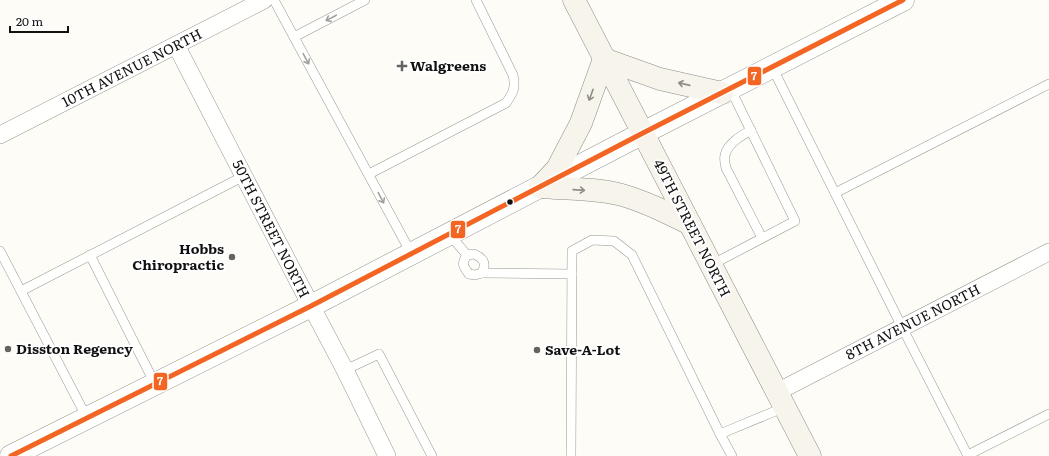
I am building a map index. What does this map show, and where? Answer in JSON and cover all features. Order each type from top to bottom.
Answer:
[{"type":"main road","name":"49TH STREET NORTH","points":[[574,0],[810,456]]},
{"type":"main road","points":[[540,187],[557,169],[581,123],[604,59],[660,79],[726,90]]},
{"type":"main road","points":[[540,187],[600,191],[621,195],[646,203],[690,224]]},
{"type":"street","name":"10TH AVENUE NORTH","points":[[0,135],[264,0]]},
{"type":"street","points":[[11,456],[311,306],[726,90],[903,0]]},
{"type":"street","name":"50TH STREET NORTH","points":[[176,45],[345,370],[387,456]]},
{"type":"street","name":"8TH AVENUE NORTH","points":[[781,400],[902,327],[1049,252]]},
{"type":"lane","points":[[274,0],[411,253]]},
{"type":"lane","points":[[294,37],[365,0]]},
{"type":"lane","points":[[368,174],[506,103],[513,92],[515,83],[513,75],[476,0]]},
{"type":"lane","points":[[772,67],[968,455],[1049,414]]},
{"type":"lane","points":[[835,193],[1049,84]]},
{"type":"lane","points":[[711,265],[795,221],[751,130],[726,90]]},
{"type":"lane","points":[[751,130],[740,136],[729,146],[724,156],[726,168],[762,238]]},
{"type":"lane","points":[[21,291],[244,176]]},
{"type":"lane","points":[[449,234],[467,255]]},
{"type":"lane","points":[[571,456],[572,251],[592,240],[614,241],[632,255],[732,456]]},
{"type":"lane","points":[[0,252],[87,418]]},
{"type":"lane","points":[[482,273],[485,268],[483,260],[480,256],[474,254],[467,255],[463,261],[464,267],[469,274],[572,274]]},
{"type":"lane","points":[[90,255],[155,384]]},
{"type":"lane","points":[[345,370],[379,354],[432,456]]},
{"type":"lane","points":[[720,434],[781,400]]},
{"type":"transit line","name":"7","points":[[11,456],[311,306],[643,133],[903,0]]},
{"type":"place","name":"Walgreens","points":[[402,66]]},
{"type":"place","name":"Hobbs Chiropractic","points":[[232,257]]},
{"type":"place","name":"Disston Regency","points":[[8,349]]},
{"type":"place","name":"Save-A-Lot","points":[[537,350]]}]
